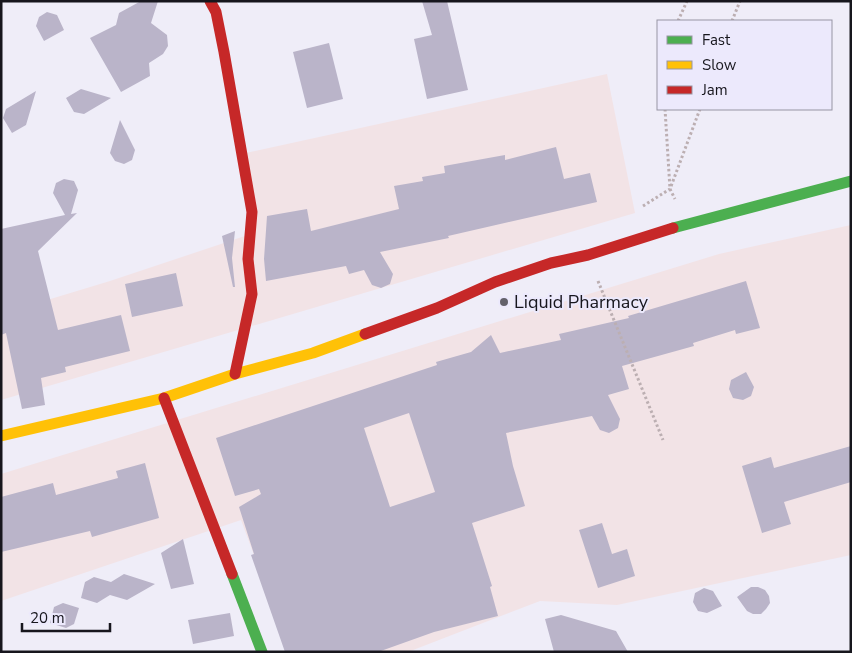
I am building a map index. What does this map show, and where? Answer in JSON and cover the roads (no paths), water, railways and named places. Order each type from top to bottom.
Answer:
[{"type":"street","points":[[210,1],[216,12],[224,52],[252,212],[248,260],[252,294],[235,374]]},
{"type":"street","points":[[1,436],[164,398],[235,374],[313,352],[437,308],[495,282],[551,264],[588,255],[687,224],[851,181]]},
{"type":"street","points":[[164,398],[262,652]]},
{"type":"place","name":"Liquid Pharmacy","points":[[504,302]]}]
